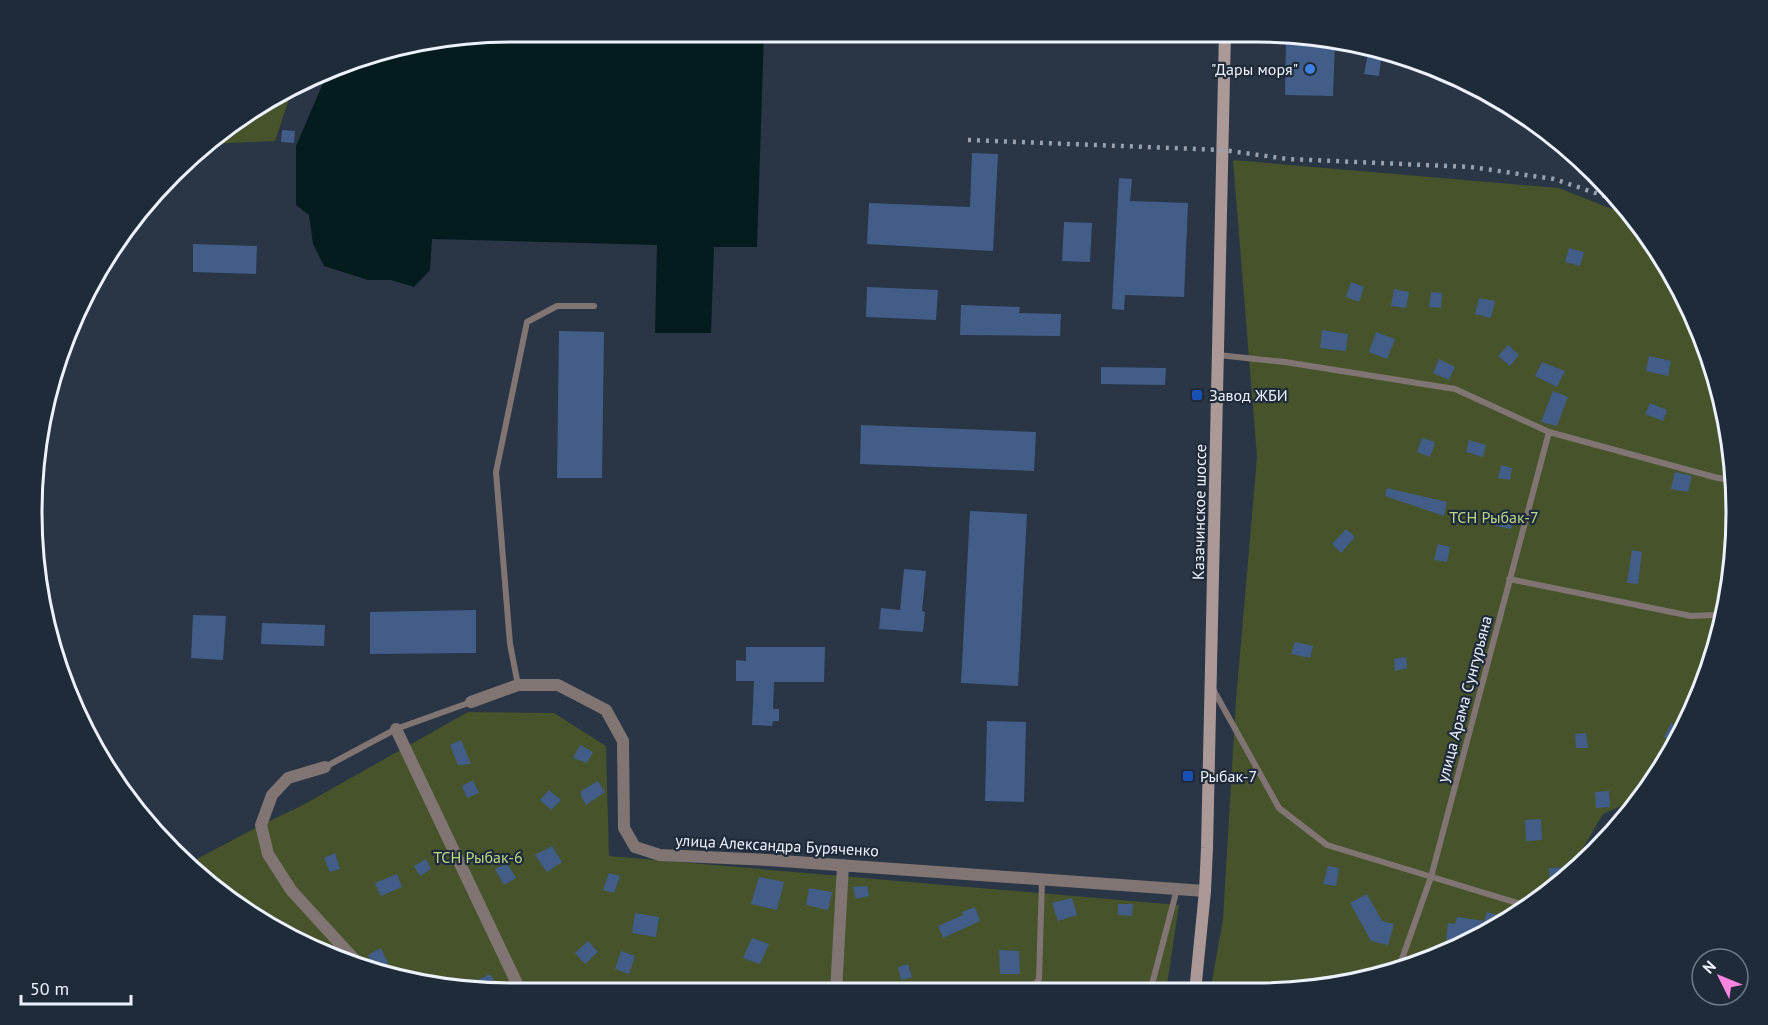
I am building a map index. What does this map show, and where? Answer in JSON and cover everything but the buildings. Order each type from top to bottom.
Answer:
[{"type":"main road","name":"Казачинское шоссе","points":[[1196,983],[1205,891],[1212,686],[1225,42]]},
{"type":"street","name":"улица Александра Буряченко","points":[[471,702],[518,685],[558,686],[606,710],[623,741],[624,828],[635,847],[660,855],[843,865],[1205,891]]},
{"type":"street","points":[[396,729],[517,983]]},
{"type":"street","points":[[325,767],[288,778],[272,795],[261,825],[268,854],[291,890],[349,953]]},
{"type":"street","points":[[836,983],[843,865]]},
{"type":"lane","points":[[518,685],[510,644],[496,472],[527,322],[557,306],[594,306]]},
{"type":"lane","points":[[1218,355],[1285,362],[1455,389],[1548,432],[1725,479]]},
{"type":"lane","name":"улица Арама Сунгурьяна","points":[[1402,960],[1431,877],[1548,432]]},
{"type":"lane","points":[[1509,579],[1691,615],[1714,615]]},
{"type":"lane","points":[[1212,686],[1279,808],[1327,845],[1518,903]]},
{"type":"lane","points":[[325,767],[396,729],[471,702]]},
{"type":"lane","points":[[1036,983],[1039,979],[1042,879]]},
{"type":"lane","points":[[1152,983],[1177,889]]},
{"type":"green space","points":[[289,99],[275,141],[221,143],[251,121]]},
{"type":"green space","name":"ТСН Рыбак-7","points":[[1233,160],[1559,188],[1616,211],[1647,251],[1677,304],[1701,361],[1717,421],[1725,482],[1725,543],[1722,574],[1710,634],[1690,693],[1677,721],[1647,774],[1629,799],[1625,804],[1603,814],[1580,852],[1566,866],[1517,904],[1491,920],[1436,947],[1407,958],[1347,974],[1317,979],[1286,982],[1212,983],[1223,919],[1236,700],[1257,457]]},
{"type":"green space","name":"ТСН Рыбак-6","points":[[468,712],[554,713],[606,746],[609,856],[1179,905],[1167,983],[512,983],[451,979],[421,974],[361,958],[304,934],[251,904],[195,860],[301,806]]},
{"type":"shaded area","points":[[512,42],[764,42],[757,247],[714,247],[711,333],[655,333],[657,245],[432,239],[430,270],[414,287],[391,280],[368,280],[324,266],[313,244],[309,215],[296,205],[296,146],[324,82],[361,67],[421,51],[451,46]]},
{"type":"railway","points":[[968,140],[1223,150],[1288,159],[1471,167],[1554,179],[1603,196]]},
{"type":"place","name":"\"Дары моря\"","points":[[1310,69]]},
{"type":"place","name":"Завод ЖБИ","points":[[1197,395]]},
{"type":"place","name":"Рыбак-7","points":[[1188,776]]}]
